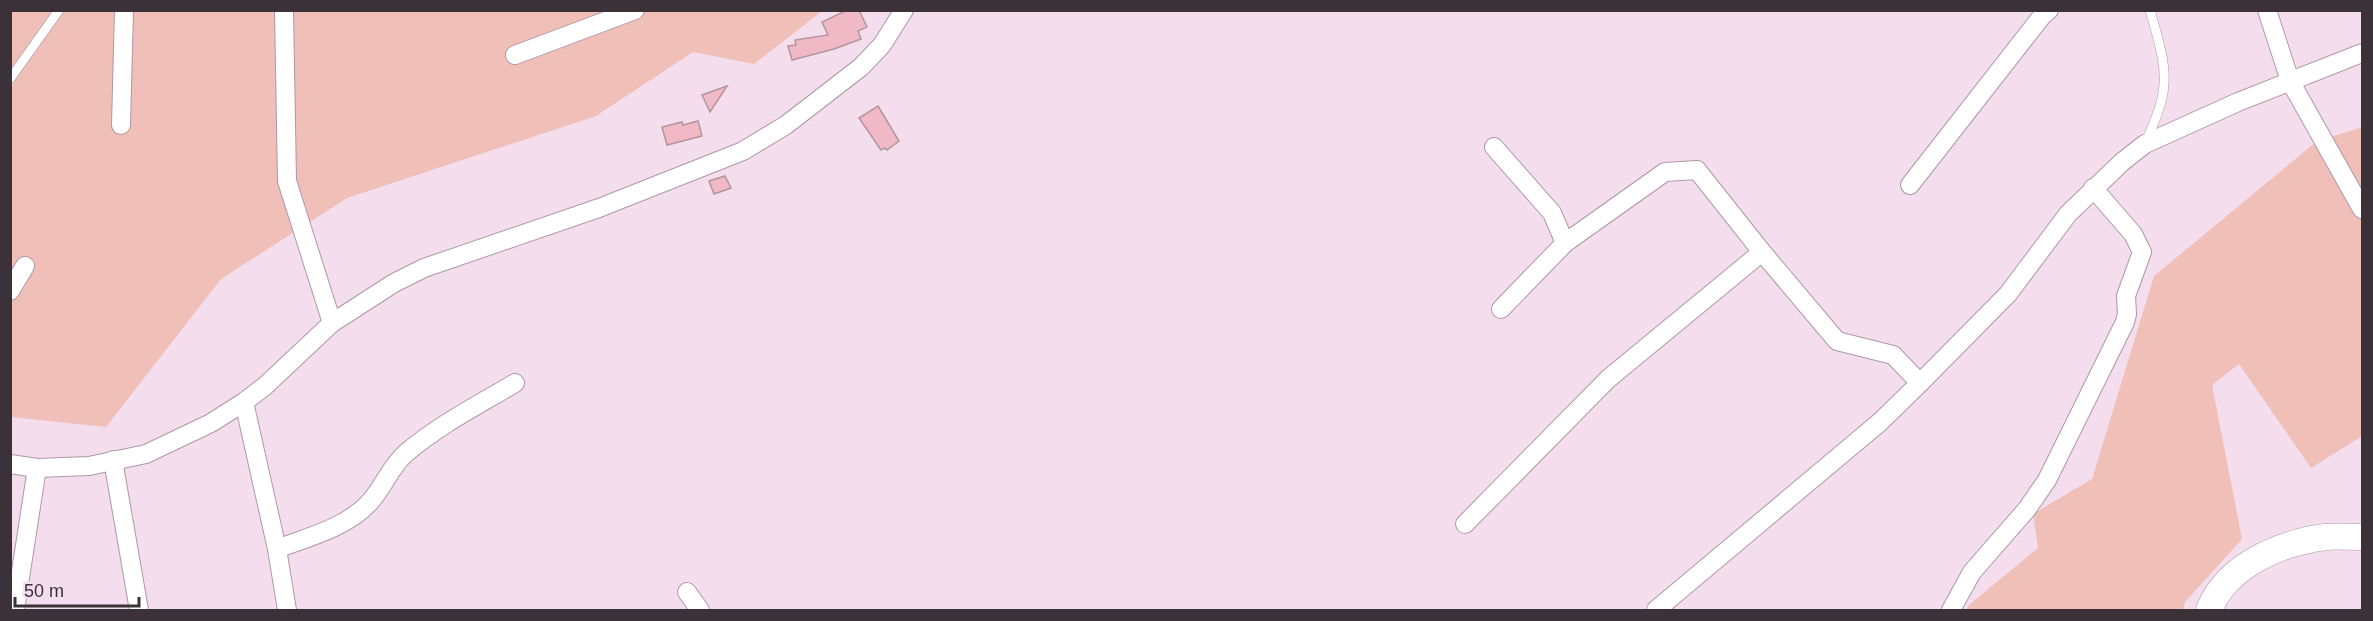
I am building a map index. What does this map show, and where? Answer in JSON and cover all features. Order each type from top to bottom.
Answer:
[{"type":"street","points":[[121,125],[123,10]]},
{"type":"street","points":[[284,10],[287,181],[332,323]]},
{"type":"street","points":[[515,55],[608,16],[635,10]]},
{"type":"street","points":[[10,464],[37,468],[89,466],[146,454],[211,423],[244,402],[332,323],[394,283],[424,268],[599,208],[743,151],[786,125],[861,67],[882,45],[904,10]]},
{"type":"street","points":[[1910,185],[2049,10]]},
{"type":"street","points":[[2266,10],[2290,81],[2362,209]]},
{"type":"street","points":[[1656,610],[1880,422],[2008,294],[2068,214],[2093,188],[2145,144],[2362,52]]},
{"type":"street","points":[[1494,147],[1552,213],[1565,243]]},
{"type":"street","points":[[1500,309],[1565,243],[1665,172],[1697,170],[1837,341],[1893,355],[1920,383]]},
{"type":"street","points":[[1951,610],[1972,572],[2027,509],[2047,480],[2125,322],[2126,296],[2140,260],[2141,247],[2133,234],[2093,188]]},
{"type":"street","points":[[1465,524],[1608,380],[1762,252]]},
{"type":"street","points":[[10,291],[25,266]]},
{"type":"street","points":[[278,549],[340,524],[355,515],[374,497],[394,465],[407,452],[455,418],[515,383]]},
{"type":"street","points":[[244,402],[278,549],[287,610]]},
{"type":"street","points":[[113,460],[139,610]]},
{"type":"street","points":[[15,610],[37,468]]},
{"type":"street","points":[[2209,610],[2231,577],[2264,554],[2301,541],[2328,537],[2362,537]]},
{"type":"street","points":[[687,592],[700,610]]},
{"type":"lane","points":[[10,79],[59,10]]},
{"type":"lane","points":[[2145,144],[2158,115],[2164,91],[2162,55],[2150,10]]},
{"type":"shaded area","points":[[11,11],[822,11],[754,64],[693,52],[596,116],[347,198],[221,279],[106,427],[11,417]]},
{"type":"shaded area","points":[[2362,127],[2362,436],[2311,468],[2239,364],[2212,385],[2242,539],[2185,602],[2183,610],[1966,610],[1969,605],[2038,548],[2033,514],[2092,479],[2154,276],[2316,142]]},
{"type":"building","points":[[847,10],[859,10],[867,27],[858,31],[861,39],[792,60],[788,46],[796,45],[795,40],[828,35],[822,22]]},
{"type":"building","points":[[727,86],[710,112],[702,95]]},
{"type":"building","points":[[878,106],[899,141],[887,150],[885,148],[881,150],[859,118]]},
{"type":"building","points":[[698,121],[702,136],[667,145],[662,127]]},
{"type":"building","points":[[725,176],[731,188],[714,194],[709,181]]}]
